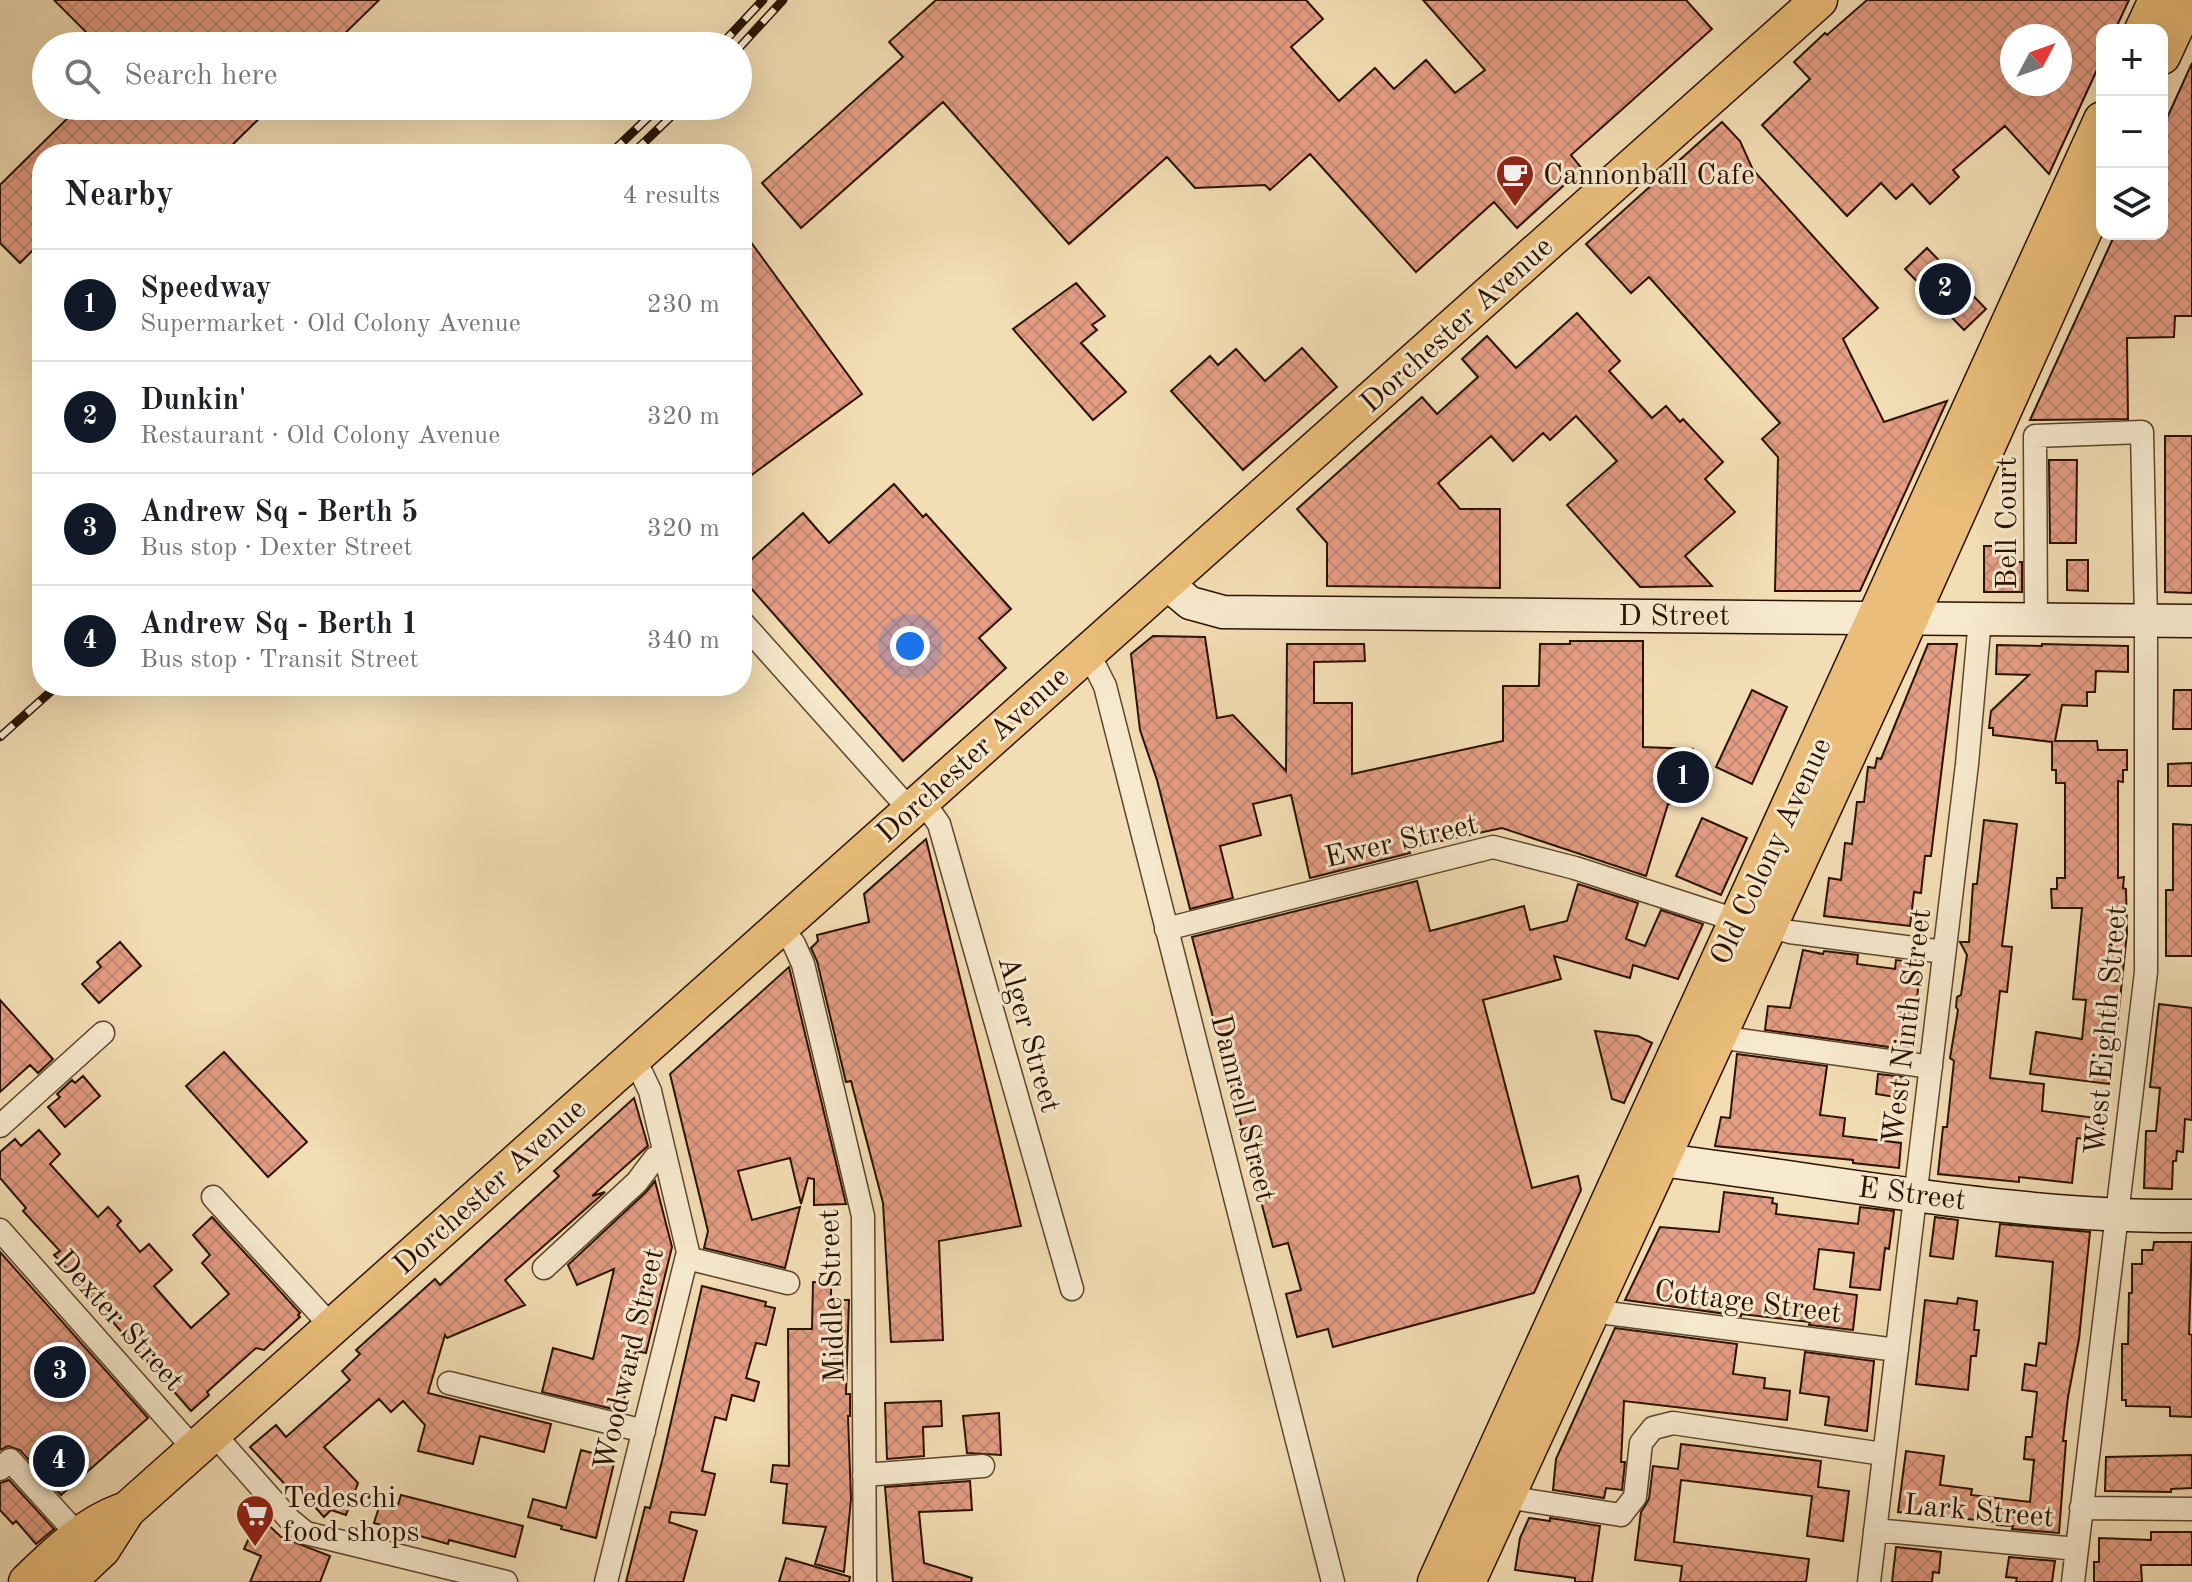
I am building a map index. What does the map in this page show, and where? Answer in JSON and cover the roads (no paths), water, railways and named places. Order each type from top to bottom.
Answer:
[{"type":"main road","name":"Dorchester Avenue","points":[[67,1582],[102,1549],[127,1510],[1819,0]]},
{"type":"main road","points":[[2157,0],[2161,24]]},
{"type":"main road","points":[[2168,38],[2188,0]]},
{"type":"main road","name":"Old Colony Avenue","points":[[1467,1582],[1591,1311],[1648,1155],[1718,1037],[1754,923],[1873,619],[2096,133]]},
{"type":"main road","name":"Old Colony Avenue","points":[[1436,1582],[1648,1155],[1754,923],[1910,619],[2096,203]]},
{"type":"main road","name":"D Street","points":[[1165,582],[1190,603],[1223,612],[2192,621]]},
{"type":"main road","name":"E Street","points":[[1648,1155],[1916,1194],[2117,1216],[2192,1216]]},
{"type":"main road","name":"Dorchester Avenue","points":[[27,1582],[79,1536],[106,1517],[127,1510]]},
{"type":"street","name":"Bell Court","points":[[2036,620],[2035,436],[2142,432]]},
{"type":"street","name":"West Eighth Street","points":[[2073,1582],[2146,972],[2146,621],[2142,432]]},
{"type":"street","name":"West Ninth Street","points":[[1869,1582],[1967,764],[1980,619]]},
{"type":"street","name":"Alger Street","points":[[752,633],[916,805],[939,824],[1072,1289]]},
{"type":"street","name":"Damrell Street","points":[[1085,654],[1105,686],[1333,1582]]},
{"type":"street","name":"Ewer Street","points":[[1166,929],[1493,847],[1790,932],[1944,952]]},
{"type":"street","name":"Middle Street","points":[[780,926],[794,944],[803,964],[863,1216],[865,1582]]},
{"type":"street","points":[[3,1117],[103,1033]]},
{"type":"street","points":[[1718,1037],[1931,1067]]},
{"type":"street","name":"Woodward Street","points":[[606,1582],[687,1258],[687,1246],[648,1086],[630,1060]]},
{"type":"street","points":[[544,1268],[637,1182],[655,1158],[665,1154]]},
{"type":"street","points":[[213,1197],[332,1327]]},
{"type":"street","name":"Dexter Street","points":[[0,1230],[204,1442],[306,1533],[506,1582]]},
{"type":"street","points":[[687,1258],[788,1283]]},
{"type":"street","name":"Cottage Street","points":[[1591,1311],[1897,1350]]},
{"type":"street","points":[[449,1383],[644,1431]]},
{"type":"street","points":[[1506,1497],[1621,1515],[1635,1497],[1641,1443],[1653,1428],[1673,1423],[1883,1454]]},
{"type":"street","points":[[0,1469],[10,1460],[79,1536]]},
{"type":"street","points":[[864,1475],[983,1466]]},
{"type":"street","points":[[2081,1508],[2192,1509]]},
{"type":"street","name":"Lark Street","points":[[1875,1530],[2077,1549]]},
{"type":"railway","points":[[733,32],[763,0]]},
{"type":"railway","points":[[752,34],[783,0]]},
{"type":"railway","points":[[620,144],[645,120]]},
{"type":"railway","points":[[642,144],[667,120]]},
{"type":"railway","points":[[0,737],[46,696]]},
{"type":"place","name":"Cannonball Cafe","points":[[1515,208]]},
{"type":"place","name":"Dunkin'","points":[[1945,289]]},
{"type":"place","name":"Speedway","points":[[1683,777]]},
{"type":"place","name":"Andrew Sq - Berth 5","points":[[60,1372]]},
{"type":"place","name":"Andrew Sq - Berth 1","points":[[59,1461]]},
{"type":"place","name":"Tedeschi food shops","points":[[255,1548]]}]
